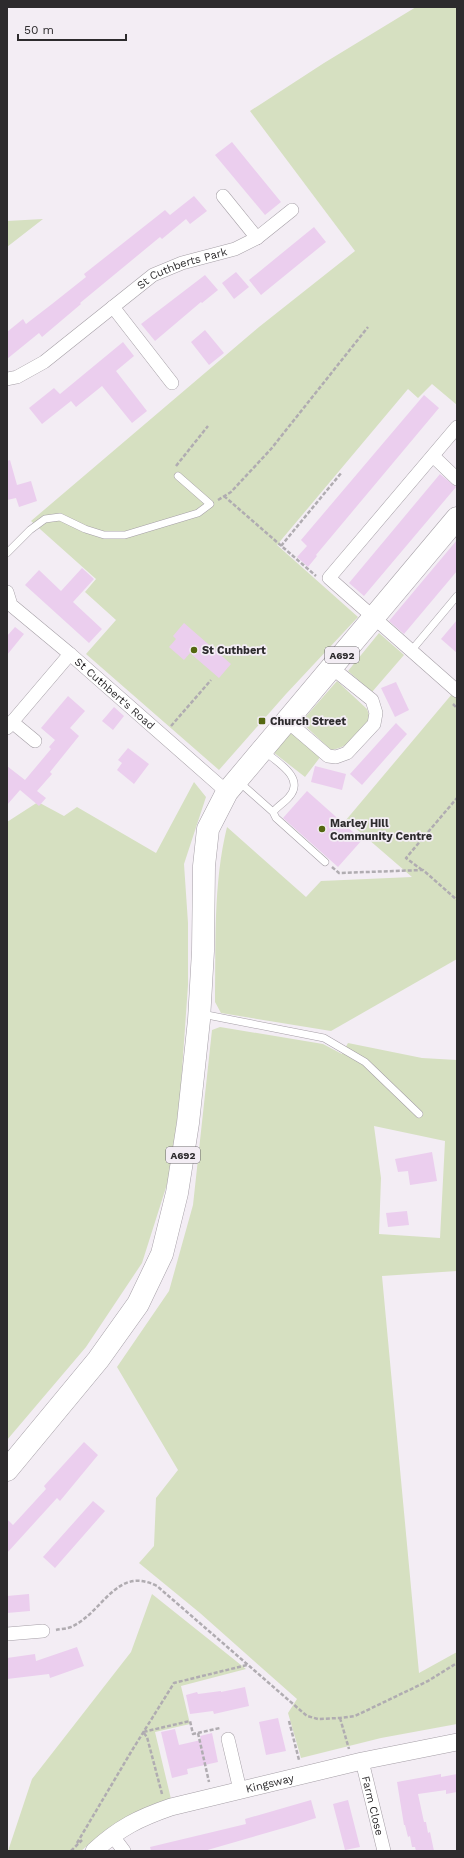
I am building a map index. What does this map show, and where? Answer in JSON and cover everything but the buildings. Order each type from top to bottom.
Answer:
[{"type":"highway","name":"A692","points":[[7,1470],[98,1360],[138,1304],[162,1254],[177,1193],[188,1123],[200,1014],[203,951],[204,866],[208,829],[232,786],[457,518]]},
{"type":"street","points":[[223,196],[257,238]]},
{"type":"street","name":"St Cuthberts Park","points":[[7,379],[17,376],[44,362],[153,275],[182,263],[235,249],[257,238],[292,210]]},
{"type":"street","points":[[112,307],[172,383]]},
{"type":"street","points":[[457,427],[330,578],[457,692]]},
{"type":"street","points":[[433,456],[457,479]]},
{"type":"street","name":"St Cuthbert's Road","points":[[7,592],[11,605],[70,654],[163,736],[232,786]]},
{"type":"street","points":[[34,740],[10,725],[70,654]]},
{"type":"street","points":[[287,721],[328,756],[336,758],[347,753],[374,724],[376,713],[372,700],[331,667]]},
{"type":"street","points":[[7,1634],[43,1631]]},
{"type":"street","points":[[228,1739],[240,1790]]},
{"type":"street","name":"Kingsway","points":[[94,1851],[112,1835],[143,1816],[171,1807],[362,1761],[457,1742]]},
{"type":"street","name":"Farm Close","points":[[362,1761],[384,1851]]},
{"type":"street","points":[[112,1835],[124,1851]]},
{"type":"lane","points":[[7,553],[30,530],[45,519],[60,517],[97,533],[125,535],[198,514],[210,504],[178,476]]},
{"type":"lane","points":[[412,651],[457,596]]},
{"type":"lane","points":[[262,750],[292,775],[295,782],[295,789],[273,812]]},
{"type":"lane","points":[[232,786],[273,812],[276,818],[325,862]]},
{"type":"lane","points":[[200,1014],[324,1038],[365,1062],[419,1114]]},
{"type":"path","points":[[210,504],[231,492],[271,449],[368,328]]},
{"type":"path","points":[[178,476],[174,468],[208,426]]},
{"type":"path","points":[[281,546],[342,472]]},
{"type":"path","points":[[224,496],[319,579],[330,578]]},
{"type":"path","points":[[163,736],[211,680]]},
{"type":"path","points":[[457,798],[406,858],[423,870],[457,900]]},
{"type":"path","points":[[325,862],[339,873],[423,870]]},
{"type":"path","points":[[43,1631],[70,1627],[83,1619],[118,1586],[140,1579],[157,1586],[307,1716],[326,1719],[355,1716],[428,1681],[457,1663]]},
{"type":"path","points":[[76,1845],[174,1683],[247,1665]]},
{"type":"path","points":[[340,1718],[349,1749]]},
{"type":"path","points":[[144,1732],[190,1721],[193,1734],[226,1726],[228,1739]]},
{"type":"path","points":[[289,1721],[299,1761]]},
{"type":"path","points":[[144,1732],[147,1737],[162,1794]]},
{"type":"path","points":[[198,1733],[209,1782]]},
{"type":"green space","points":[[416,7],[457,7],[457,405],[432,384],[418,398],[408,389],[277,545],[358,617],[286,694],[219,770],[86,654],[116,620],[85,592],[96,579],[31,521],[259,327],[355,251],[250,111],[324,63]]},
{"type":"green space","points":[[43,219],[7,247],[7,221]]},
{"type":"green space","points":[[379,633],[404,655],[372,692],[348,671]]},
{"type":"green space","points":[[337,681],[367,709],[369,722],[357,736],[348,743],[331,750],[301,722]]},
{"type":"green space","points":[[452,694],[457,698],[457,959],[331,1031],[221,1013],[215,1002],[216,914],[219,870],[227,827],[306,897],[321,881],[412,877],[346,820]]},
{"type":"green space","points":[[290,731],[321,756],[305,777],[273,752]]},
{"type":"green space","points":[[194,782],[206,797],[184,864],[188,923],[188,985],[180,1099],[169,1178],[142,1263],[86,1347],[7,1440],[7,822],[38,802],[64,816],[77,807],[156,853]]},
{"type":"green space","points":[[220,1027],[323,1044],[342,1054],[348,1043],[422,1058],[457,1060],[457,1271],[382,1276],[419,1673],[457,1652],[457,1724],[381,1738],[301,1758],[288,1713],[297,1699],[200,1613],[139,1563],[154,1546],[156,1498],[178,1470],[117,1367],[169,1291],[193,1205],[212,1030]],"holes":[[[374,1126],[445,1141],[440,1238],[379,1234],[381,1178]]]},
{"type":"green space","points":[[152,1594],[246,1669],[181,1686],[190,1724],[155,1732],[171,1799],[146,1807],[123,1819],[81,1851],[8,1851],[32,1779],[131,1652]]},
{"type":"place","name":"St Cuthbert","points":[[194,650]]},
{"type":"place","name":"Church Street","points":[[262,721]]},
{"type":"place","name":"Marley Hill Community Centre","points":[[322,829]]}]
